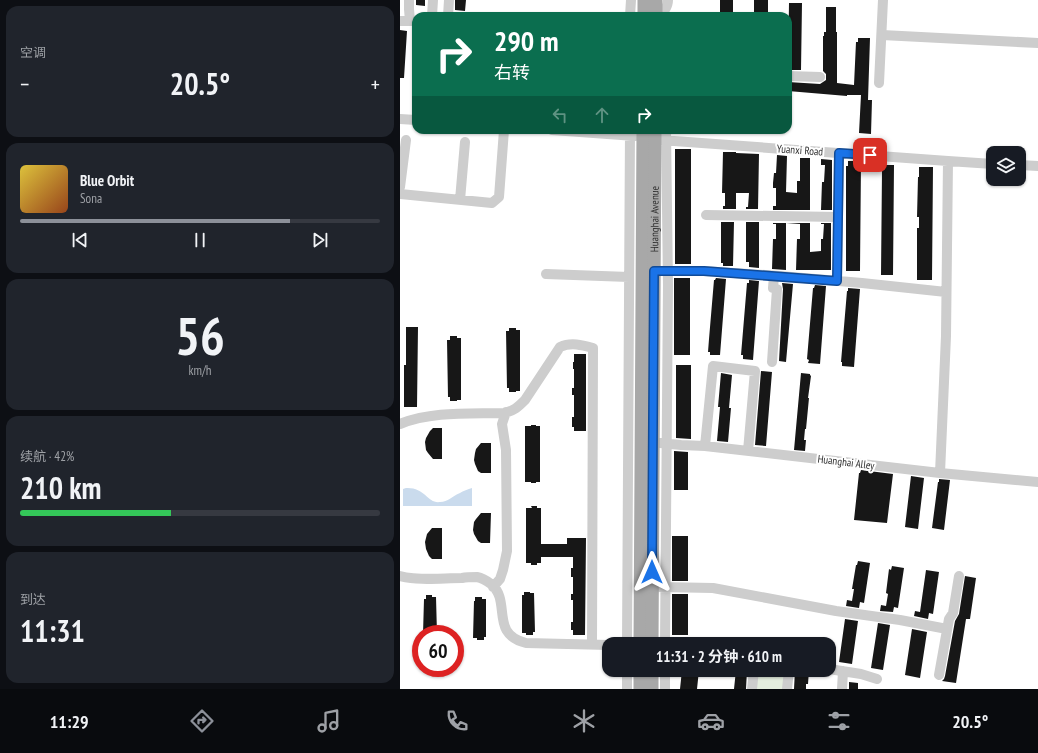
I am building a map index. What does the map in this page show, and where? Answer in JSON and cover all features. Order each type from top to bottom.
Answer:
[{"type":"main road","points":[[644,0],[644,12]]},
{"type":"main road","points":[[656,0],[656,12]]},
{"type":"main road","name":"Huanghai Avenue","points":[[652,637],[655,134]]},
{"type":"main road","name":"Huanghai Avenue","points":[[640,637],[655,134]]},
{"type":"main road","points":[[640,677],[640,689]]},
{"type":"main road","points":[[652,677],[652,689]]},
{"type":"street","points":[[409,0],[409,21]]},
{"type":"street","points":[[432,12],[433,0]]},
{"type":"street","points":[[448,12],[449,0]]},
{"type":"street","points":[[630,0],[630,12]]},
{"type":"street","points":[[664,12],[668,5],[668,0]]},
{"type":"street","points":[[880,83],[883,0]]},
{"type":"street","points":[[882,35],[1038,43]]},
{"type":"street","points":[[792,76],[820,77]]},
{"type":"street","points":[[400,119],[412,120]]},
{"type":"street","points":[[400,194],[492,203],[499,197],[504,134]]},
{"type":"street","points":[[627,637],[630,134]]},
{"type":"street","points":[[655,134],[668,271],[666,637]]},
{"type":"street","name":"Yuanxi Road","points":[[655,134],[839,153],[986,164]]},
{"type":"street","points":[[400,187],[406,140]]},
{"type":"street","points":[[460,200],[465,142]]},
{"type":"street","points":[[837,281],[839,153]]},
{"type":"street","points":[[940,473],[946,336],[948,161]]},
{"type":"street","points":[[1026,165],[1038,166]]},
{"type":"street","points":[[706,215],[838,217]]},
{"type":"street","points":[[654,271],[704,271],[774,276],[946,292]]},
{"type":"street","points":[[546,274],[629,277]]},
{"type":"street","points":[[772,362],[778,289],[774,288],[774,276]]},
{"type":"street","points":[[400,424],[419,418],[442,415],[506,412],[516,409],[525,400],[560,347],[569,344],[577,344],[593,348],[592,645]]},
{"type":"street","points":[[705,446],[713,366],[748,370],[755,371],[748,451]]},
{"type":"street","points":[[493,587],[500,579],[506,551],[506,450],[502,424],[506,412]]},
{"type":"street","name":"Huanghai Alley","points":[[653,442],[705,446],[940,473],[1038,482]]},
{"type":"street","points":[[400,576],[414,579],[476,577],[486,581],[498,594],[506,630],[508,634],[519,641],[526,643],[602,645]]},
{"type":"street","points":[[939,675],[949,619],[953,613],[959,576]]},
{"type":"street","points":[[652,587],[713,588],[836,611],[900,620],[947,629]]},
{"type":"street","points":[[836,670],[861,674],[877,679]]},
{"type":"street","points":[[842,689],[843,671]]},
{"type":"street","points":[[627,677],[627,689]]},
{"type":"street","points":[[665,677],[665,689]]},
{"type":"street","points":[[752,689],[753,677]]},
{"type":"street","points":[[787,689],[788,677]]},
{"type":"green space","points":[[755,677],[784,677],[783,689],[754,689]]},
{"type":"water","points":[[472,488],[472,506],[403,506],[403,489],[418,490],[432,501],[440,502]]},
{"type":"building","points":[[416,0],[425,0],[425,6],[416,5]]},
{"type":"building","points":[[455,0],[466,0],[465,11],[455,10]]},
{"type":"building","points":[[720,0],[733,0],[733,12],[720,12]]},
{"type":"building","points":[[754,0],[768,0],[768,12],[754,12]]},
{"type":"building","points":[[789,3],[802,3],[801,70],[792,70],[792,12],[789,12]]},
{"type":"building","points":[[826,7],[836,7],[837,83],[854,85],[856,42],[858,42],[858,38],[870,38],[868,100],[872,100],[871,134],[859,133],[861,95],[847,96],[792,91],[792,82],[820,84],[826,80],[826,74],[823,71],[823,36],[824,32],[826,32]]},
{"type":"building","points":[[400,30],[407,31],[404,78],[400,78]]},
{"type":"building","points":[[675,149],[691,149],[691,264],[675,264]]},
{"type":"building","points":[[723,152],[759,154],[758,209],[746,209],[746,207],[748,207],[749,193],[736,193],[736,209],[723,209],[723,206],[725,206],[725,193],[722,193]]},
{"type":"building","points":[[777,155],[787,156],[786,192],[797,193],[797,181],[800,181],[800,158],[810,158],[810,210],[773,210],[773,206],[776,206],[776,188],[773,188],[773,183],[774,173],[776,173]]},
{"type":"building","points":[[821,159],[832,160],[832,210],[821,210],[822,182],[824,182],[825,165],[821,165]]},
{"type":"building","points":[[848,161],[861,161],[860,271],[846,271],[846,166],[848,166]]},
{"type":"building","points":[[884,165],[894,165],[893,275],[881,275],[882,170]]},
{"type":"building","points":[[919,167],[933,167],[932,280],[917,280]]},
{"type":"building","points":[[721,222],[734,222],[733,266],[723,266],[723,263],[721,263]]},
{"type":"building","points":[[746,222],[759,222],[759,268],[749,267],[749,262],[746,262]]},
{"type":"building","points":[[773,223],[786,223],[786,270],[772,269],[773,239],[776,239],[776,224]]},
{"type":"building","points":[[786,223],[810,223],[810,252],[821,251],[821,239],[823,239],[824,224],[821,223],[831,223],[831,270],[796,270],[797,239],[800,239],[800,224]]},
{"type":"building","points":[[674,278],[690,278],[690,355],[674,355]]},
{"type":"building","points":[[716,278],[726,279],[720,355],[710,355],[710,352],[708,352],[709,339],[714,280]]},
{"type":"building","points":[[749,280],[759,281],[753,360],[743,359],[743,355],[741,355],[747,283],[749,283]]},
{"type":"building","points":[[782,283],[793,284],[786,362],[779,361],[783,289]]},
{"type":"building","points":[[815,285],[826,286],[820,364],[808,363],[809,360],[807,359],[813,288]]},
{"type":"building","points":[[848,288],[860,289],[854,367],[842,366],[841,362]]},
{"type":"building","points":[[406,327],[418,327],[417,407],[404,407]]},
{"type":"building","points":[[509,328],[516,328],[516,330],[520,330],[520,391],[516,392],[509,392],[509,388],[507,388],[506,331],[509,331]]},
{"type":"building","points":[[450,336],[457,336],[457,338],[461,338],[461,400],[457,401],[450,401],[450,397],[448,397],[447,340],[450,340]]},
{"type":"building","points":[[574,354],[586,354],[586,431],[574,431],[574,427],[572,427],[572,417],[574,417],[574,395],[572,395],[572,388],[574,388]]},
{"type":"building","points":[[676,365],[691,365],[691,439],[676,438]]},
{"type":"building","points":[[761,371],[772,372],[766,446],[755,445]]},
{"type":"building","points":[[721,373],[732,375],[728,442],[717,441]]},
{"type":"building","points":[[801,373],[810,374],[811,376],[804,440],[806,440],[805,451],[794,450]]},
{"type":"building","points":[[525,426],[540,426],[540,482],[536,483],[525,482]]},
{"type":"building","points":[[433,428],[442,428],[442,459],[433,459],[426,450],[426,438]]},
{"type":"building","points":[[481,443],[491,443],[491,473],[481,473],[478,471],[475,464],[474,460],[476,449]]},
{"type":"building","points":[[674,451],[688,452],[688,490],[674,490]]},
{"type":"building","points":[[861,470],[893,474],[887,523],[854,520],[859,473]]},
{"type":"building","points":[[911,476],[924,478],[918,529],[905,527]]},
{"type":"building","points":[[939,479],[950,480],[944,530],[932,528]]},
{"type":"building","points":[[531,506],[541,508],[541,544],[567,544],[567,538],[586,538],[585,635],[573,635],[573,630],[571,630],[571,622],[573,622],[573,600],[571,600],[571,594],[573,594],[573,577],[571,577],[571,568],[573,568],[573,557],[541,557],[541,563],[537,563],[537,565],[526,563],[526,508],[532,508]]},
{"type":"building","points":[[481,513],[491,513],[490,543],[481,543],[474,534],[474,522]]},
{"type":"building","points":[[432,528],[442,528],[442,559],[432,559],[426,549],[425,542],[427,534]]},
{"type":"building","points":[[672,536],[688,536],[688,581],[672,581]]},
{"type":"building","points":[[858,561],[870,563],[864,603],[860,602],[859,608],[846,606],[847,600],[852,601],[854,589],[852,589]]},
{"type":"building","points":[[892,566],[904,568],[898,608],[894,607],[893,612],[880,611],[881,605],[886,606],[889,569],[891,570]]},
{"type":"building","points":[[926,570],[939,572],[933,614],[929,613],[928,619],[914,616],[915,611],[920,612]]},
{"type":"building","points":[[965,576],[976,578],[970,619],[966,619],[956,683],[942,681],[945,676],[955,621],[959,614]]},
{"type":"building","points":[[524,592],[534,593],[535,632],[533,632],[533,635],[526,635],[526,633],[522,633],[522,595],[524,595]]},
{"type":"building","points":[[672,594],[688,594],[688,635],[672,635]]},
{"type":"building","points":[[426,595],[436,597],[437,625],[423,625],[424,599],[426,599]]},
{"type":"building","points":[[475,597],[482,597],[482,599],[486,599],[486,637],[484,637],[484,640],[477,640],[477,638],[473,638]]},
{"type":"building","points":[[845,619],[858,621],[852,664],[839,662]]},
{"type":"building","points":[[878,623],[890,625],[883,670],[871,668]]},
{"type":"building","points":[[912,629],[927,632],[920,678],[905,675]]},
{"type":"building","points":[[681,677],[698,677],[697,689],[680,689]]},
{"type":"building","points":[[735,677],[747,677],[746,689],[734,689]]},
{"type":"building","points":[[795,677],[808,677],[806,689],[794,689]]},
{"type":"building","points":[[849,682],[858,683],[858,689],[849,689]]},
{"type":"route","points":[[652,572],[654,271],[704,271],[837,281],[839,153],[870,155]]}]
